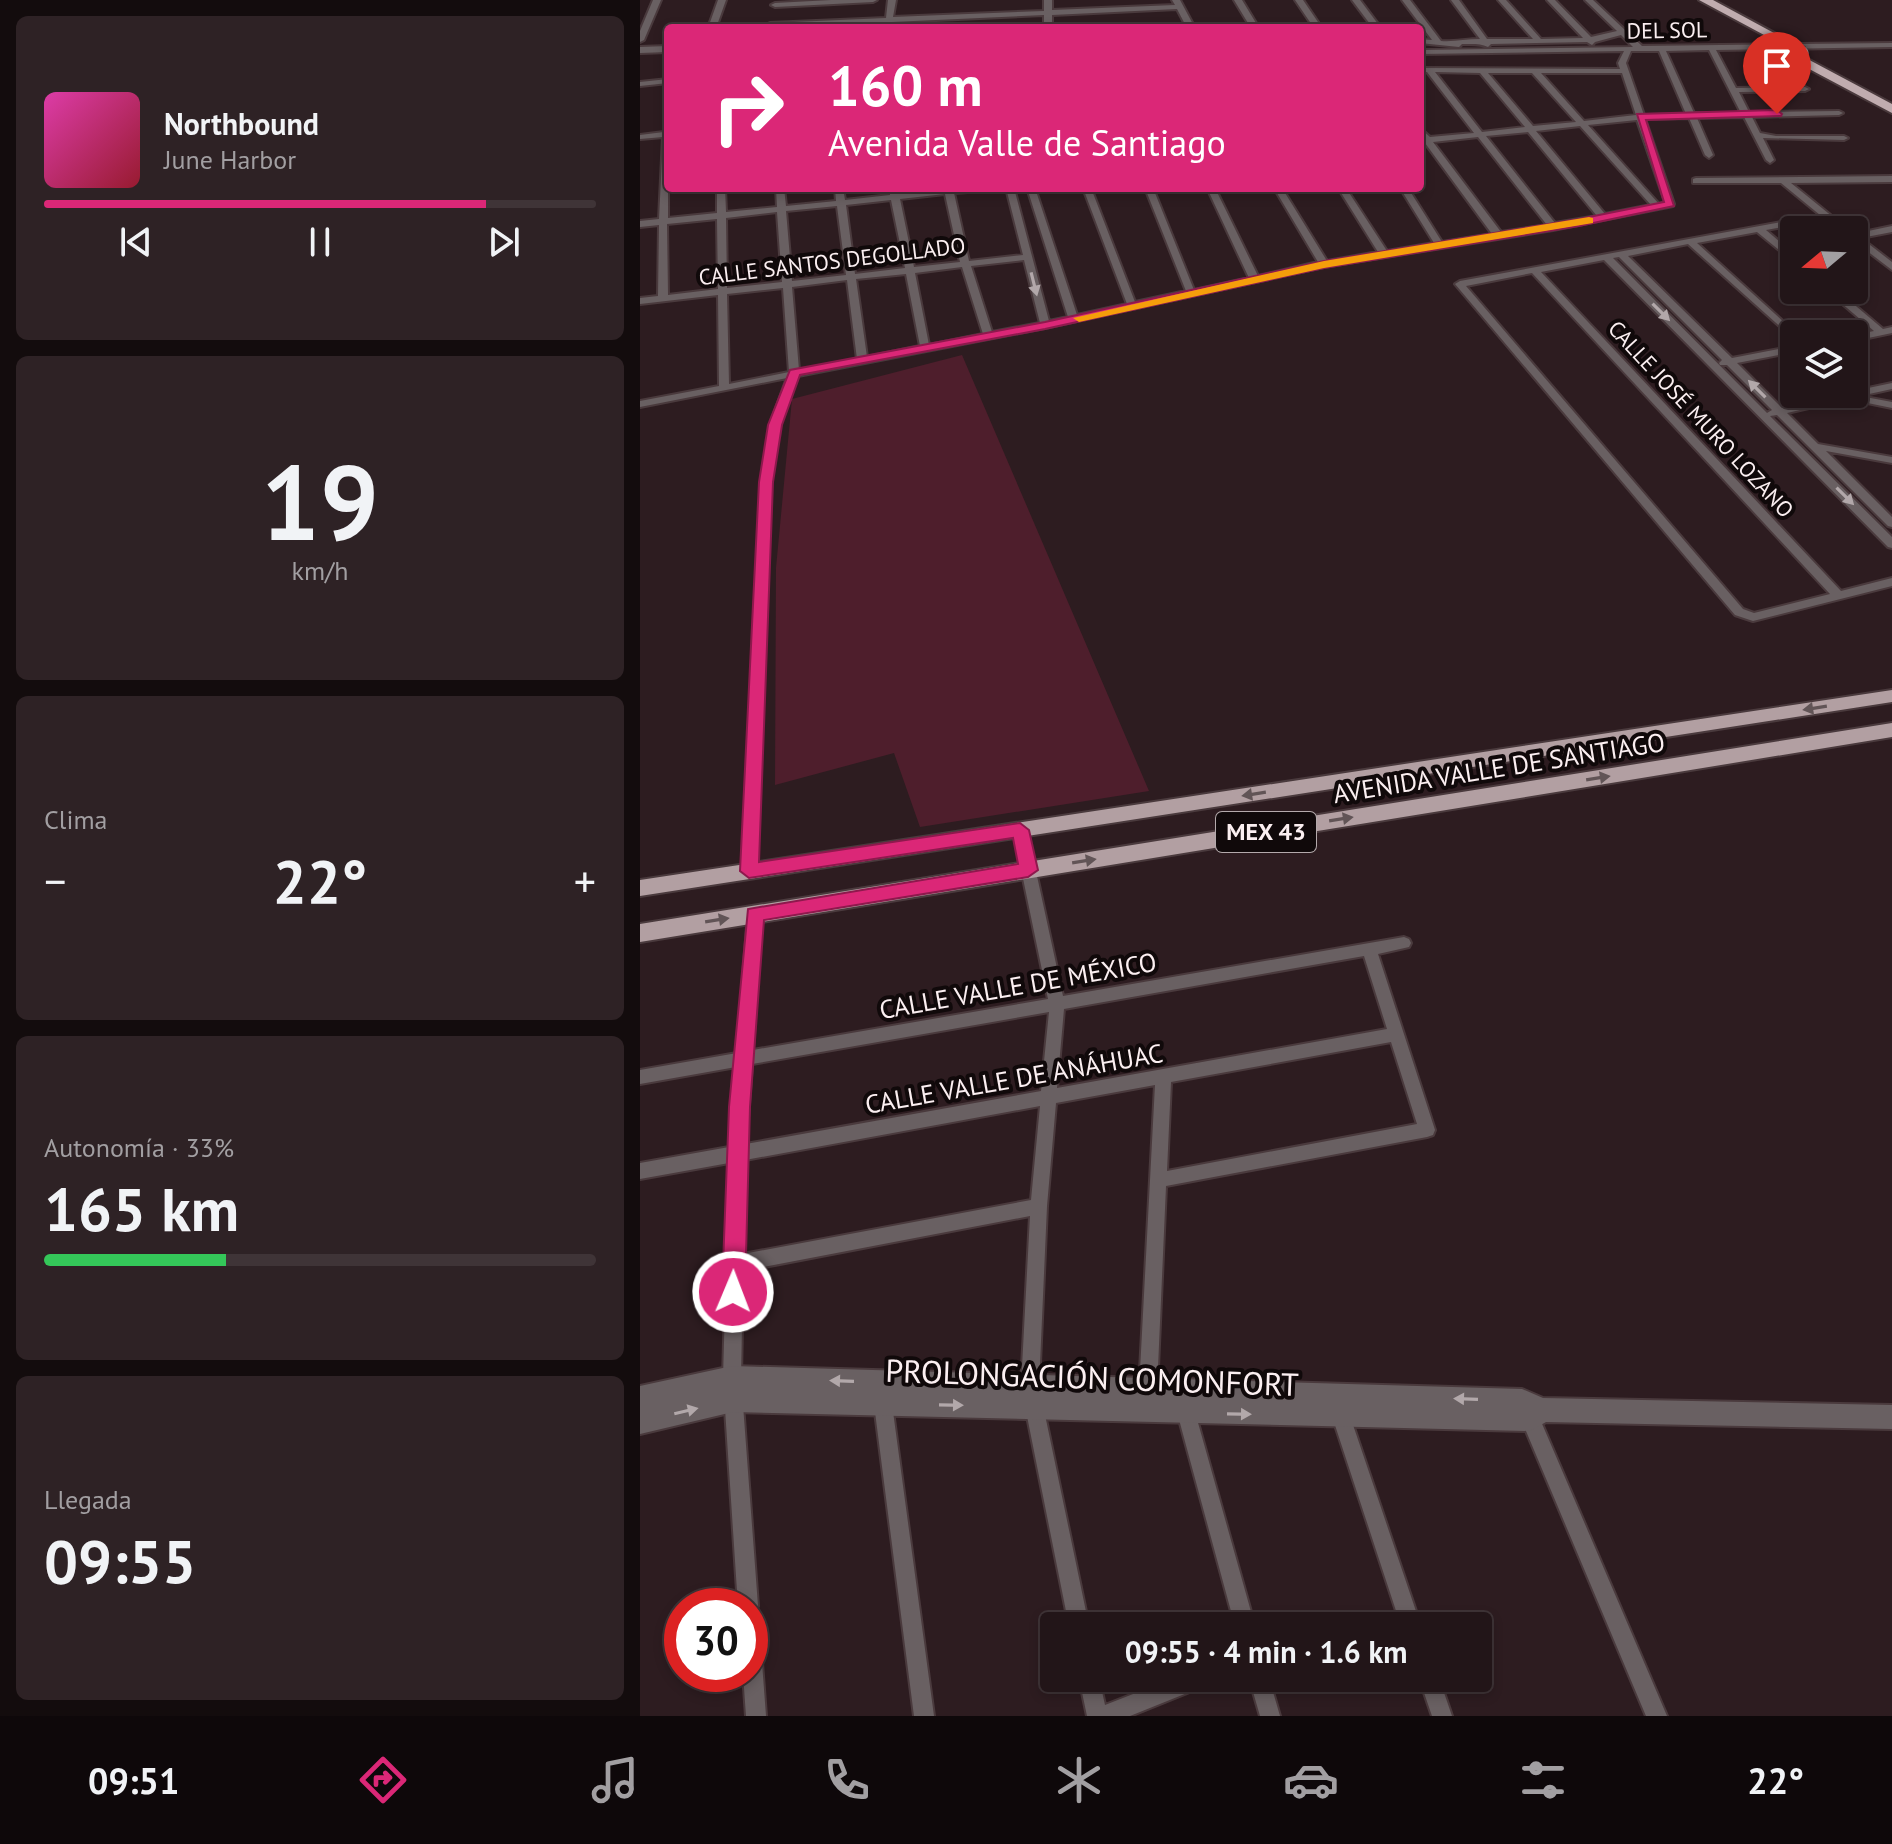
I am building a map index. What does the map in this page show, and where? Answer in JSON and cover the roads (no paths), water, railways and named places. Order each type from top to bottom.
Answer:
[{"type":"highway","points":[[1691,0],[1767,41],[1802,53],[1892,101]]},
{"type":"highway","points":[[1705,0],[1892,109]]},
{"type":"main road","name":"AVENIDA VALLE DE SANTIAGO","points":[[640,888],[1892,696]]},
{"type":"main road","name":"AVENIDA VALLE DE SANTIAGO","points":[[640,933],[1892,730]]},
{"type":"street","points":[[640,40],[657,0]]},
{"type":"street","points":[[713,24],[722,0]]},
{"type":"street","points":[[770,24],[775,3],[873,0]]},
{"type":"street","points":[[892,0],[889,24],[1178,3],[1189,24]]},
{"type":"street","points":[[1048,0],[1048,24]]},
{"type":"street","points":[[1238,0],[1253,24]]},
{"type":"street","points":[[1299,0],[1315,24]]},
{"type":"street","points":[[1356,0],[1374,24]]},
{"type":"street","points":[[1406,0],[1437,41]]},
{"type":"street","points":[[1455,0],[1491,50]]},
{"type":"street","points":[[1502,0],[1548,51]]},
{"type":"street","points":[[1551,0],[1600,51]]},
{"type":"street","points":[[1589,0],[1641,50]]},
{"type":"street","points":[[1424,41],[1590,41],[1611,39],[1622,32]]},
{"type":"street","points":[[1448,42],[1477,50]]},
{"type":"street","name":"DEL SOL","points":[[1477,50],[1600,51],[1892,45]]},
{"type":"street","points":[[640,50],[664,49]]},
{"type":"street","points":[[1712,49],[1770,160]]},
{"type":"street","points":[[1424,52],[1477,50]]},
{"type":"street","points":[[640,404],[1045,325],[1324,264],[1553,227],[1670,204],[1622,63],[1628,50]]},
{"type":"street","points":[[1662,50],[1709,155]]},
{"type":"street","points":[[640,62],[664,61]]},
{"type":"street","points":[[1481,69],[1604,218]]},
{"type":"street","points":[[1533,69],[1657,207]]},
{"type":"street","points":[[1424,70],[1625,71]]},
{"type":"street","points":[[1424,70],[1553,227]]},
{"type":"street","points":[[640,84],[664,81]]},
{"type":"street","points":[[1734,90],[1805,89]]},
{"type":"street","points":[[1424,141],[1640,117],[1839,113]]},
{"type":"street","points":[[640,137],[664,134]]},
{"type":"street","points":[[1757,135],[1785,139],[1844,138]]},
{"type":"street","points":[[1424,141],[1498,235]]},
{"type":"street","points":[[1696,181],[1892,179]]},
{"type":"street","points":[[1784,181],[1827,216]]},
{"type":"street","points":[[663,298],[665,192]]},
{"type":"street","points":[[721,192],[724,387]]},
{"type":"street","points":[[749,871],[766,482],[775,425],[794,373],[780,192]]},
{"type":"street","points":[[839,192],[862,359]]},
{"type":"street","points":[[948,192],[965,263],[988,336]]},
{"type":"street","points":[[1011,192],[1045,325]]},
{"type":"street","points":[[1032,192],[1073,319]]},
{"type":"street","points":[[1089,192],[1132,306]]},
{"type":"street","points":[[1151,192],[1191,293]]},
{"type":"street","points":[[1213,192],[1255,280]]},
{"type":"street","points":[[1280,192],[1324,264]]},
{"type":"street","points":[[1345,192],[1384,254]]},
{"type":"street","points":[[1407,192],[1440,245]]},
{"type":"street","points":[[640,224],[840,204],[894,193],[925,347]]},
{"type":"street","points":[[1780,224],[1460,284],[1739,612],[1753,617],[1892,582]]},
{"type":"street","points":[[1758,228],[1780,247]]},
{"type":"street","points":[[1868,234],[1892,229]]},
{"type":"street","points":[[1690,241],[1780,323]]},
{"type":"street","points":[[1868,248],[1892,267]]},
{"type":"street","points":[[1621,254],[1892,523]]},
{"type":"street","name":"CALLE SANTOS DEGOLLADO","points":[[640,301],[908,268],[1028,257]]},
{"type":"street","points":[[1606,257],[1892,544]]},
{"type":"street","name":"CALLE JOSÉ MURO LOZANO","points":[[1534,270],[1839,596]]},
{"type":"street","points":[[1850,304],[1886,331]]},
{"type":"street","points":[[1714,364],[1780,352]]},
{"type":"street","points":[[1868,392],[1892,386]]},
{"type":"street","points":[[1868,401],[1892,405]]},
{"type":"street","points":[[1764,415],[1793,408]]},
{"type":"street","points":[[1814,446],[1892,460]]},
{"type":"street","points":[[1848,479],[1846,464],[1860,454]]},
{"type":"street","points":[[1020,830],[1057,1004],[1039,1206],[1032,1396],[1076,1612]]},
{"type":"street","points":[[747,1588],[733,1389],[734,1264],[737,1153],[755,914]]},
{"type":"street","name":"CALLE VALLE DE MÉXICO","points":[[640,1077],[1404,943]]},
{"type":"street","points":[[1158,1180],[1427,1130],[1369,949]]},
{"type":"street","name":"CALLE VALLE DE ANÁHUAC","points":[[640,1171],[1396,1034]]},
{"type":"street","points":[[1148,1390],[1163,1076]]},
{"type":"street","points":[[734,1264],[1039,1206]]},
{"type":"street","name":"PROLONGACIÓN COMONFORT","points":[[640,1398],[733,1389],[1032,1396],[1186,1412],[1341,1416],[1531,1410]]},
{"type":"street","name":"PROLONGACIÓN COMONFORT","points":[[640,1422],[733,1389],[883,1404],[1148,1390],[1531,1410],[1892,1417]]},
{"type":"street","points":[[883,1404],[924,1716]]},
{"type":"street","points":[[1531,1410],[1657,1716]]},
{"type":"street","points":[[1186,1412],[1241,1612]]},
{"type":"street","points":[[1341,1416],[1406,1612]]},
{"type":"street","points":[[754,1692],[756,1716]]},
{"type":"street","points":[[1093,1692],[1100,1716],[1163,1692]]},
{"type":"street","points":[[1263,1692],[1270,1716]]},
{"type":"street","points":[[1434,1692],[1442,1716]]}]
